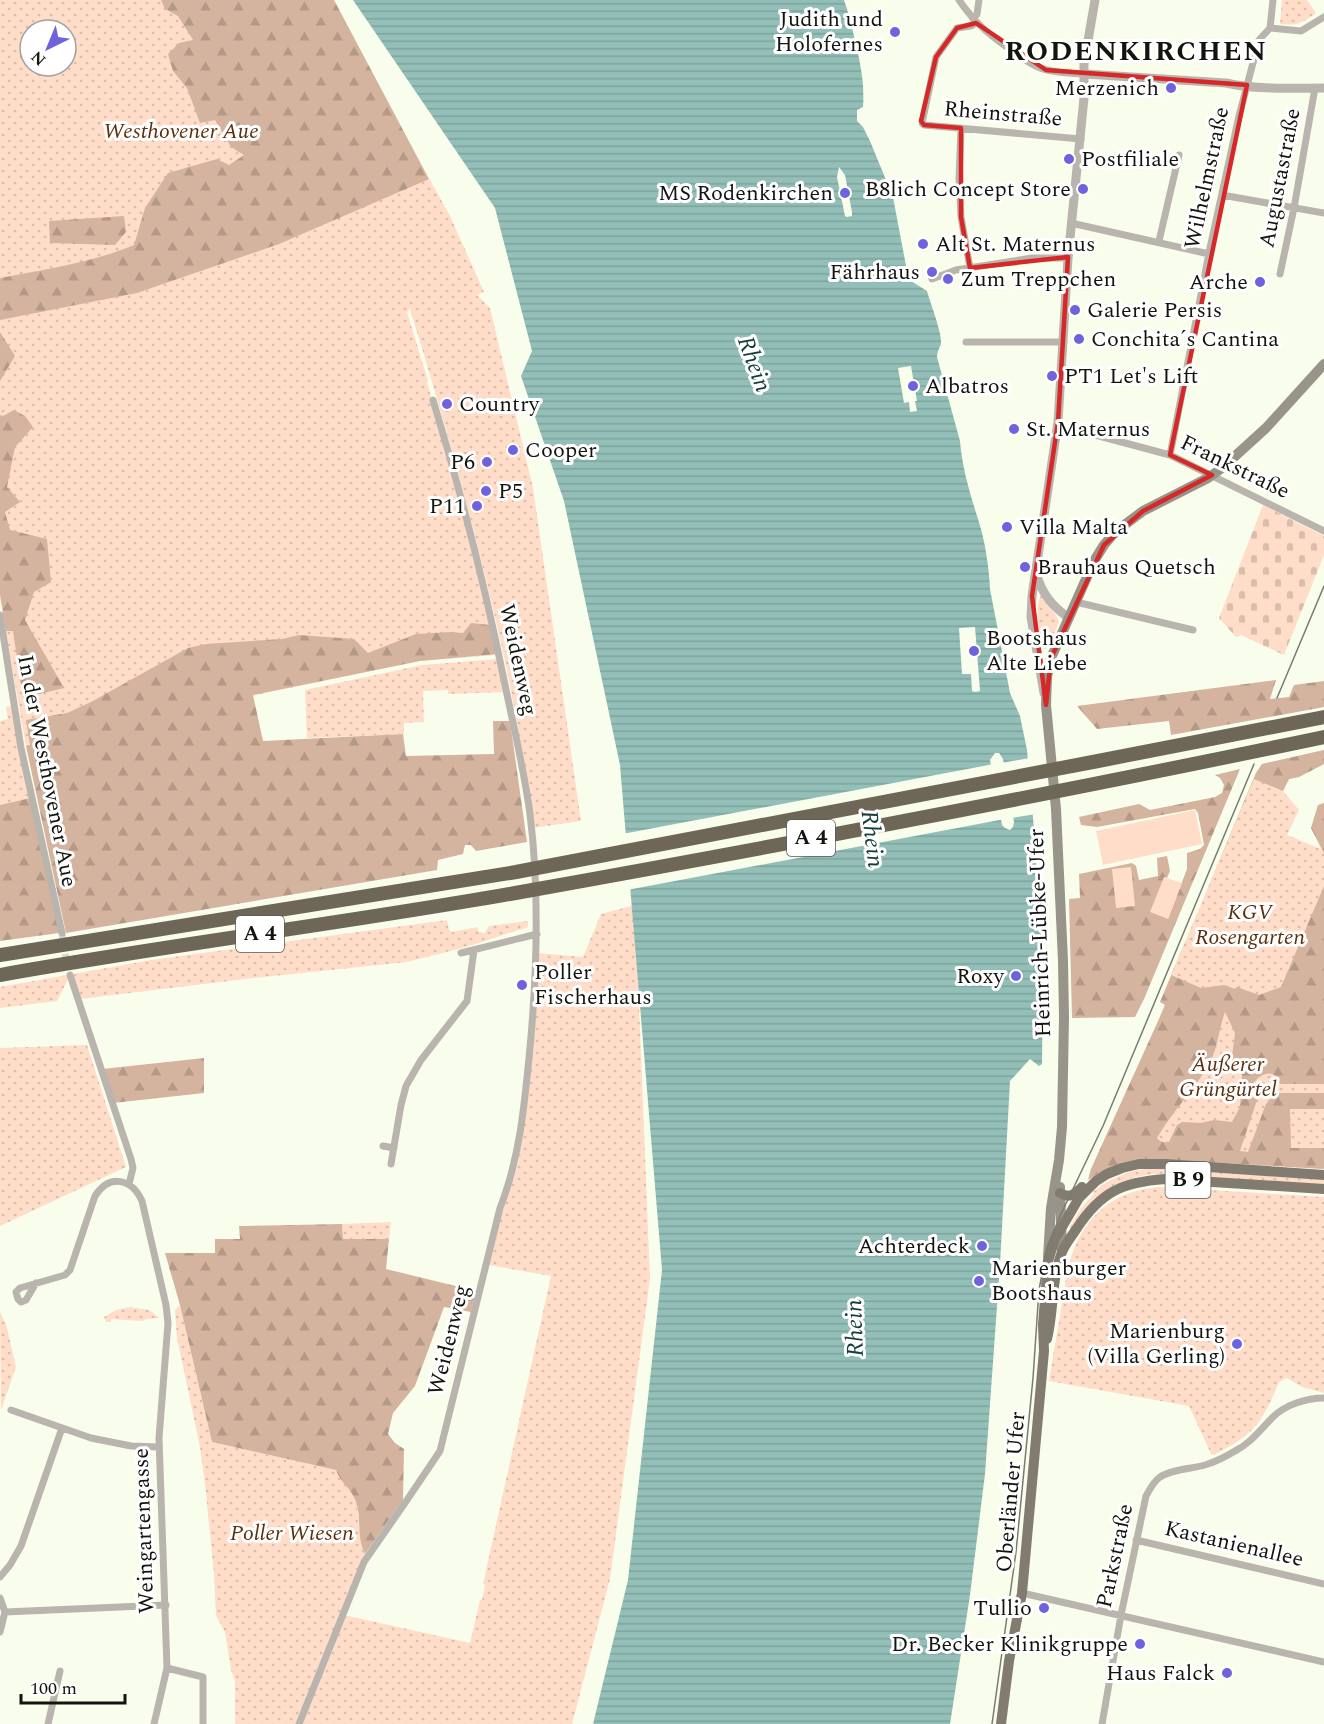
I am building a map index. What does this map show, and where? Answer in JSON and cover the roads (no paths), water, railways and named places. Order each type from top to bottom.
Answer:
[{"type":"highway","name":"A 4","points":[[0,955],[516,872],[1324,717]]},
{"type":"highway","name":"A 4","points":[[0,975],[520,892],[1102,784],[1324,737]]},
{"type":"main road","name":"Heinrich-Lübke-Ufer","points":[[1062,1251],[1059,1160],[1063,1082],[1063,961],[1056,809],[1046,705],[1047,677],[1051,658],[1094,561],[1104,544],[1115,532],[1143,511],[1212,475],[1266,428],[1324,364]]},
{"type":"main road","name":"Heinrich-Lübke-Ufer","points":[[1048,1261],[1050,1218],[1055,1174],[1059,1160]]},
{"type":"main road","name":"B 9","points":[[1060,1193],[1065,1196],[1074,1195],[1083,1186],[1107,1174],[1139,1164],[1324,1175]]},
{"type":"main road","name":"B 9","points":[[1044,1351],[1051,1324],[1055,1281],[1062,1251],[1083,1218],[1098,1201],[1113,1191],[1144,1180],[1165,1179],[1324,1189]]},
{"type":"main road","name":"B 9","points":[[1048,1261],[1055,1239],[1079,1198],[1096,1181]]},
{"type":"main road","name":"Oberländer Ufer","points":[[1001,1724],[1009,1661],[1022,1593],[1044,1351],[1042,1325],[1048,1261]]},
{"type":"street","points":[[959,0],[989,35],[1035,66],[1046,70],[1062,73],[1226,82],[1247,86],[1319,88]]},
{"type":"street","points":[[975,21],[979,0]]},
{"type":"street","points":[[1046,705],[1031,616],[1035,570],[1058,428],[1068,258],[1081,139],[1085,57],[1095,0]]},
{"type":"street","points":[[1273,0],[1270,28],[1301,31],[1324,17]]},
{"type":"street","name":"Rheinstraße","points":[[975,21],[971,26],[957,28],[936,57],[922,123],[1081,139]]},
{"type":"street","name":"Wilhelmstraße","points":[[1170,455],[1209,254],[1239,116],[1259,40],[1270,28]]},
{"type":"street","name":"Augustastraße","points":[[1280,274],[1319,88]]},
{"type":"street","points":[[961,128],[959,179],[961,217],[970,268]]},
{"type":"street","points":[[1159,242],[1179,154]]},
{"type":"street","points":[[1222,195],[1324,213]]},
{"type":"street","points":[[1071,223],[1209,254]]},
{"type":"street","points":[[932,279],[956,270],[1032,258],[1068,258]]},
{"type":"street","points":[[966,342],[1064,342]]},
{"type":"street","name":"Weidenweg","points":[[299,1724],[363,1562],[440,1450],[500,1208],[513,1172],[520,1140],[532,1028],[537,934],[530,814],[496,638],[473,541],[433,399]]},
{"type":"street","name":"Frankstraße","points":[[1058,428],[1170,455],[1324,531]]},
{"type":"street","points":[[1035,570],[1044,595],[1055,608],[1069,618]]},
{"type":"street","points":[[1076,602],[1192,630]]},
{"type":"street","name":"In der Westhovener Aue","points":[[0,615],[21,748],[62,933]]},
{"type":"street","points":[[461,953],[537,934]]},
{"type":"street","points":[[391,1164],[406,1086],[414,1070],[469,997],[474,950]]},
{"type":"street","points":[[36,1283],[65,1275],[70,1270],[95,1196],[108,1184],[114,1182],[129,1184],[133,1168],[70,975]]},
{"type":"street","points":[[383,1146],[394,1148]]},
{"type":"street","name":"Weingartengasse","points":[[129,1184],[138,1191],[142,1202],[168,1319],[159,1447],[167,1668],[154,1724]]},
{"type":"street","name":"Parkstraße","points":[[1102,1724],[1136,1540],[1146,1496],[1151,1486],[1158,1478],[1206,1465],[1247,1444],[1282,1410],[1306,1400],[1324,1398]]},
{"type":"street","points":[[11,1410],[92,1438],[131,1446],[159,1447]]},
{"type":"street","points":[[0,1577],[21,1546],[62,1428]]},
{"type":"street","name":"Kastanienallee","points":[[1136,1540],[1324,1584]]},
{"type":"street","points":[[1022,1593],[1324,1662]]},
{"type":"street","points":[[0,1598],[5,1612],[0,1632]]},
{"type":"street","points":[[5,1612],[166,1605]]},
{"type":"street","points":[[167,1668],[203,1677],[203,1724]]},
{"type":"street","points":[[48,1724],[60,1671]]},
{"type":"water","name":"Rhein","points":[[353,0],[844,0],[862,78],[863,107],[857,110],[857,121],[870,141],[893,197],[907,271],[911,281],[927,291],[938,325],[941,343],[937,357],[983,536],[990,589],[1010,693],[1020,716],[1027,750],[1043,971],[1042,1064],[1039,1066],[1030,1059],[1010,1081],[985,1474],[970,1595],[950,1724],[593,1724],[628,1580],[662,1270],[620,765],[564,501],[521,376],[532,351],[495,208]],"holes":[[[995,753],[999,753],[1003,759],[1014,822],[1010,830],[1002,825],[990,760]]]},
{"type":"tunnel","points":[[62,933],[67,964]]},
{"type":"tram line","points":[[1277,698],[1324,586]]},
{"type":"tram line","points":[[992,1724],[1016,1552],[1039,1290],[1047,1247],[1103,1126],[1254,764]]},
{"type":"place","name":"Judith und Holofernes","points":[[895,32]]},
{"type":"place","name":"Merzenich","points":[[1171,88]]},
{"type":"place","name":"Postfiliale","points":[[1069,159]]},
{"type":"place","name":"B8lich Concept Store","points":[[1083,189]]},
{"type":"place","name":"MS Rodenkirchen","points":[[845,193]]},
{"type":"place","name":"Alt St. Maternus","points":[[923,244]]},
{"type":"place","name":"Fährhaus","points":[[932,272]]},
{"type":"place","name":"Zum Treppchen","points":[[948,279]]},
{"type":"place","name":"Arche","points":[[1260,282]]},
{"type":"place","name":"Galerie Persis","points":[[1075,310]]},
{"type":"place","name":"Conchita´s Cantina","points":[[1079,339]]},
{"type":"place","name":"PT1 Let's Lift","points":[[1052,376]]},
{"type":"place","name":"Albatros","points":[[913,386]]},
{"type":"place","name":"Country","points":[[447,404]]},
{"type":"place","name":"St. Maternus","points":[[1014,429]]},
{"type":"place","name":"Cooper","points":[[513,450]]},
{"type":"place","name":"P6","points":[[487,462]]},
{"type":"place","name":"P5","points":[[486,491]]},
{"type":"place","name":"P11","points":[[477,506]]},
{"type":"place","name":"Villa Malta","points":[[1007,527]]},
{"type":"place","name":"Brauhaus Quetsch","points":[[1025,567]]},
{"type":"place","name":"Bootshaus Alte Liebe","points":[[974,651]]},
{"type":"place","name":"Roxy","points":[[1016,976]]},
{"type":"place","name":"Poller Fischerhaus","points":[[522,985]]},
{"type":"place","name":"Achterdeck","points":[[982,1246]]},
{"type":"place","name":"Marienburger Bootshaus","points":[[979,1281]]},
{"type":"place","name":"Marienburg (Villa Gerling)","points":[[1237,1344]]},
{"type":"place","name":"Tullio","points":[[1044,1608]]},
{"type":"place","name":"Dr. Becker Klinikgruppe","points":[[1140,1644]]},
{"type":"place","name":"Haus Falck","points":[[1227,1673]]},
{"type":"district","name":"RODENKIRCHEN","points":[[1136,51]]},
{"type":"park label","name":"Westhovener Aue","points":[[181,131]]},
{"type":"park label","name":"KGV Rosengarten","points":[[1250,924]]},
{"type":"park label","name":"Äußerer Grüngürtel","points":[[1228,1076]]},
{"type":"park label","name":"Poller Wiesen","points":[[292,1533]]}]
